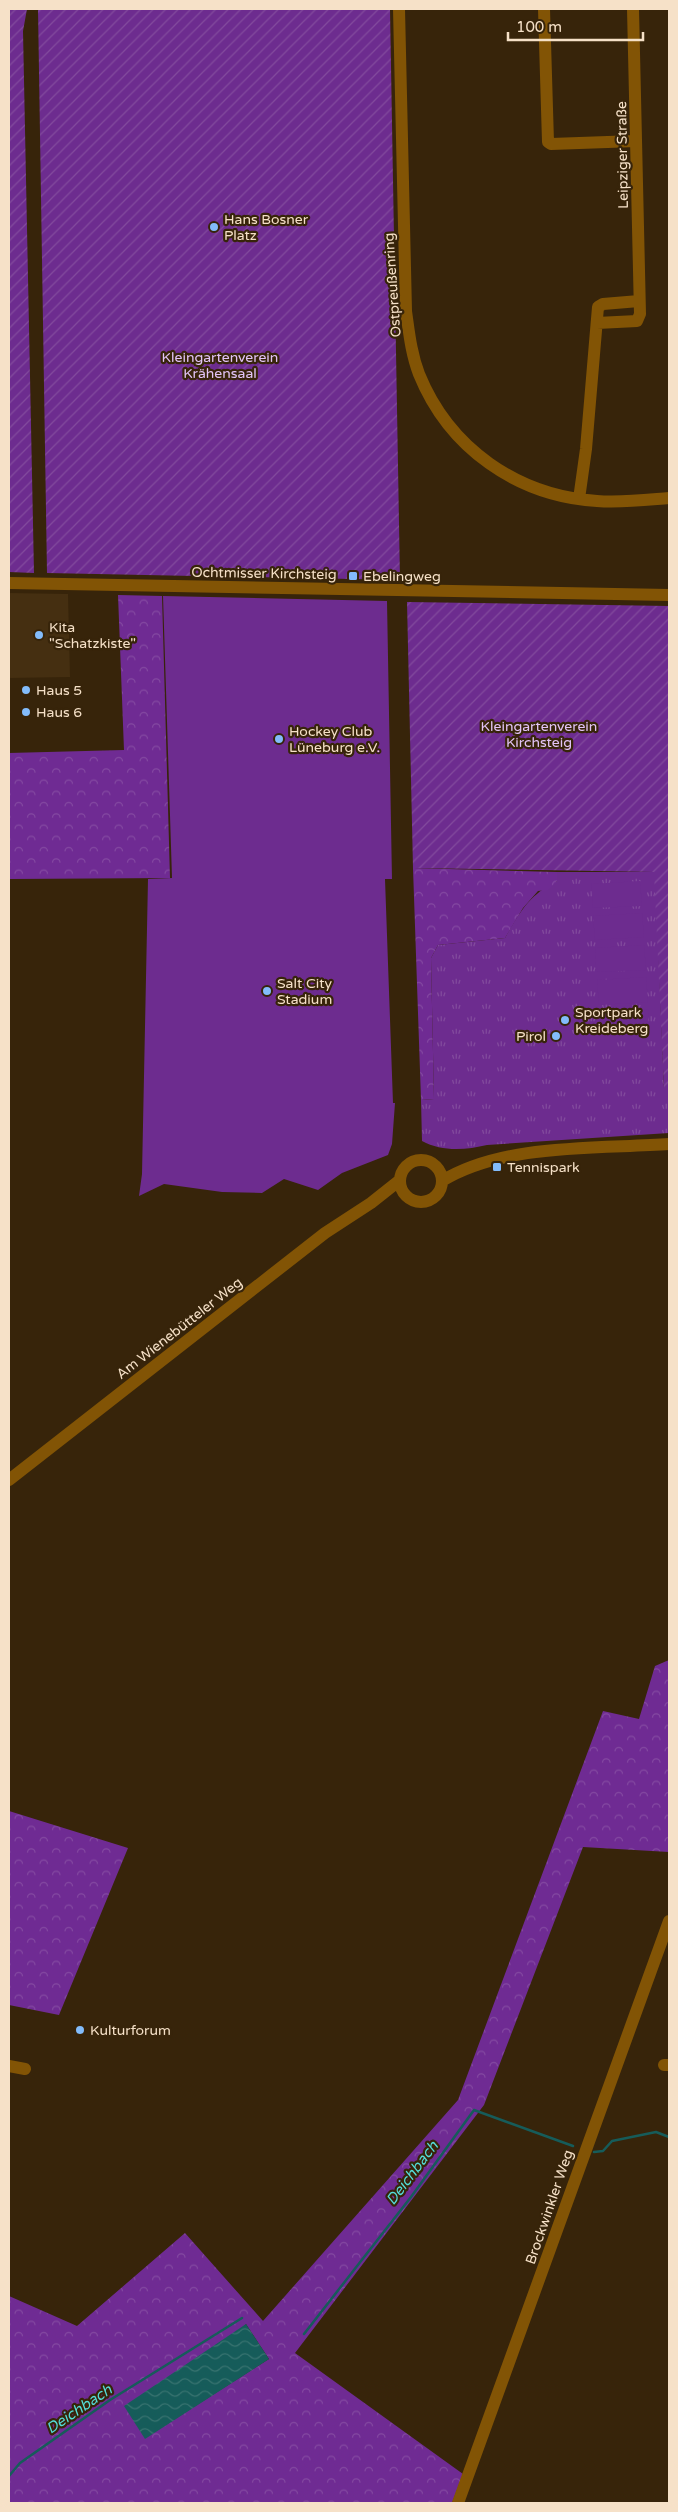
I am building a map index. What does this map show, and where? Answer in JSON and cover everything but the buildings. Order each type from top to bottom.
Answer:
[{"type":"street","name":"Ostpreußenring","points":[[399,9],[404,286],[411,347],[419,374],[439,410],[456,435],[489,465],[506,476],[535,489],[579,499],[613,502],[669,498]]},
{"type":"street","points":[[544,9],[548,142],[551,144],[636,141]]},
{"type":"street","name":"Leipziger Straße","points":[[597,324],[637,321],[640,314],[633,9]]},
{"type":"street","points":[[579,499],[586,449],[600,305],[640,301]]},
{"type":"street","name":"Ochtmisser Kirchsteig","points":[[9,583],[669,596]]},
{"type":"street","name":"Am Wienebütteler Weg","points":[[9,1480],[325,1232],[371,1203],[400,1180],[405,1167],[412,1162],[425,1160],[436,1167],[475,1164],[540,1152],[669,1144]]},
{"type":"street","name":"Am Wienebütteler Weg","points":[[371,1203],[405,1195],[416,1202],[430,1200],[439,1192],[442,1181],[475,1164]]},
{"type":"street","points":[[436,1167],[442,1181]]},
{"type":"street","points":[[400,1180],[405,1195]]},
{"type":"street","name":"Brockwinkler Weg","points":[[458,2503],[669,1921]]},
{"type":"street","points":[[9,2066],[25,2069]]},
{"type":"shaded area","name":"Kita \"Schatzkiste\"","points":[[9,593],[68,594],[70,677],[9,678]]},
{"type":"green space","points":[[9,9],[27,9],[23,31],[34,573],[9,572]]},
{"type":"green space","name":"Kleingartenverein Krähensaal","points":[[38,9],[390,9],[400,580],[47,573]]},
{"type":"green space","points":[[118,595],[162,596],[170,878],[9,879],[9,753],[124,750]]},
{"type":"green space","points":[[163,596],[387,601],[392,879],[385,879],[393,1103],[395,1103],[392,1144],[388,1155],[342,1173],[318,1190],[284,1179],[262,1193],[222,1192],[164,1184],[139,1196],[142,1174],[148,879],[172,878]]},
{"type":"green space","name":"Kleingartenverein Kirchsteig","points":[[407,602],[669,606],[669,1090],[664,1090],[654,872],[413,868]]},
{"type":"green space","points":[[413,868],[557,872],[557,881],[548,890],[538,891],[523,908],[505,938],[438,945],[431,958],[434,1099],[421,1100]]},
{"type":"green space","points":[[557,872],[655,872],[664,1089],[669,1090],[669,1133],[487,1145],[462,1149],[430,1145],[422,1141],[421,1100],[434,1099],[431,958],[438,945],[505,938],[532,898],[557,881]]},
{"type":"green space","points":[[640,881],[642,906],[593,908],[591,884]]},
{"type":"green space","points":[[642,913],[644,937],[595,940],[593,916]]},
{"type":"green space","points":[[644,945],[646,970],[596,972],[595,948]]},
{"type":"green space","points":[[646,977],[648,1002],[599,1005],[597,980]]},
{"type":"green space","points":[[648,1009],[649,1034],[600,1037],[599,1013]]},
{"type":"green space","points":[[669,1660],[669,1852],[583,1847],[484,2105],[295,2353],[463,2474],[452,2503],[9,2503],[9,2296],[77,2326],[185,2233],[263,2321],[458,2100],[603,1711],[639,1719],[655,1666]],"holes":[[[246,2324],[269,2359],[145,2438]]]},
{"type":"green space","points":[[9,1811],[128,1848],[59,2015],[9,2005]]},
{"type":"water","points":[[246,2324],[269,2359],[145,2439],[124,2406]]},
{"type":"waterway","name":"Deichbach","points":[[304,2334],[411,2197],[474,2110],[573,2146]]},
{"type":"waterway","name":"Deichbach","points":[[594,2152],[603,2151],[612,2141],[656,2132],[669,2137]]},
{"type":"waterway","name":"Deichbach","points":[[9,2476],[20,2463],[110,2400],[242,2318]]},
{"type":"place","name":"Hans Bosner Platz","points":[[214,227]]},
{"type":"place","name":"Ebelingweg","points":[[353,576]]},
{"type":"place","name":"Kita \"Schatzkiste\"","points":[[39,635]]},
{"type":"place","name":"Haus 5","points":[[26,690]]},
{"type":"place","name":"Haus 6","points":[[26,712]]},
{"type":"place","name":"Hockey Club Lüneburg e.V.","points":[[279,739]]},
{"type":"place","name":"Salt City Stadium","points":[[267,991]]},
{"type":"place","name":"Sportpark Kreideberg","points":[[565,1020]]},
{"type":"place","name":"Pirol","points":[[556,1036]]},
{"type":"place","name":"Tennispark","points":[[497,1167]]},
{"type":"place","name":"Kulturforum","points":[[80,2030]]}]
